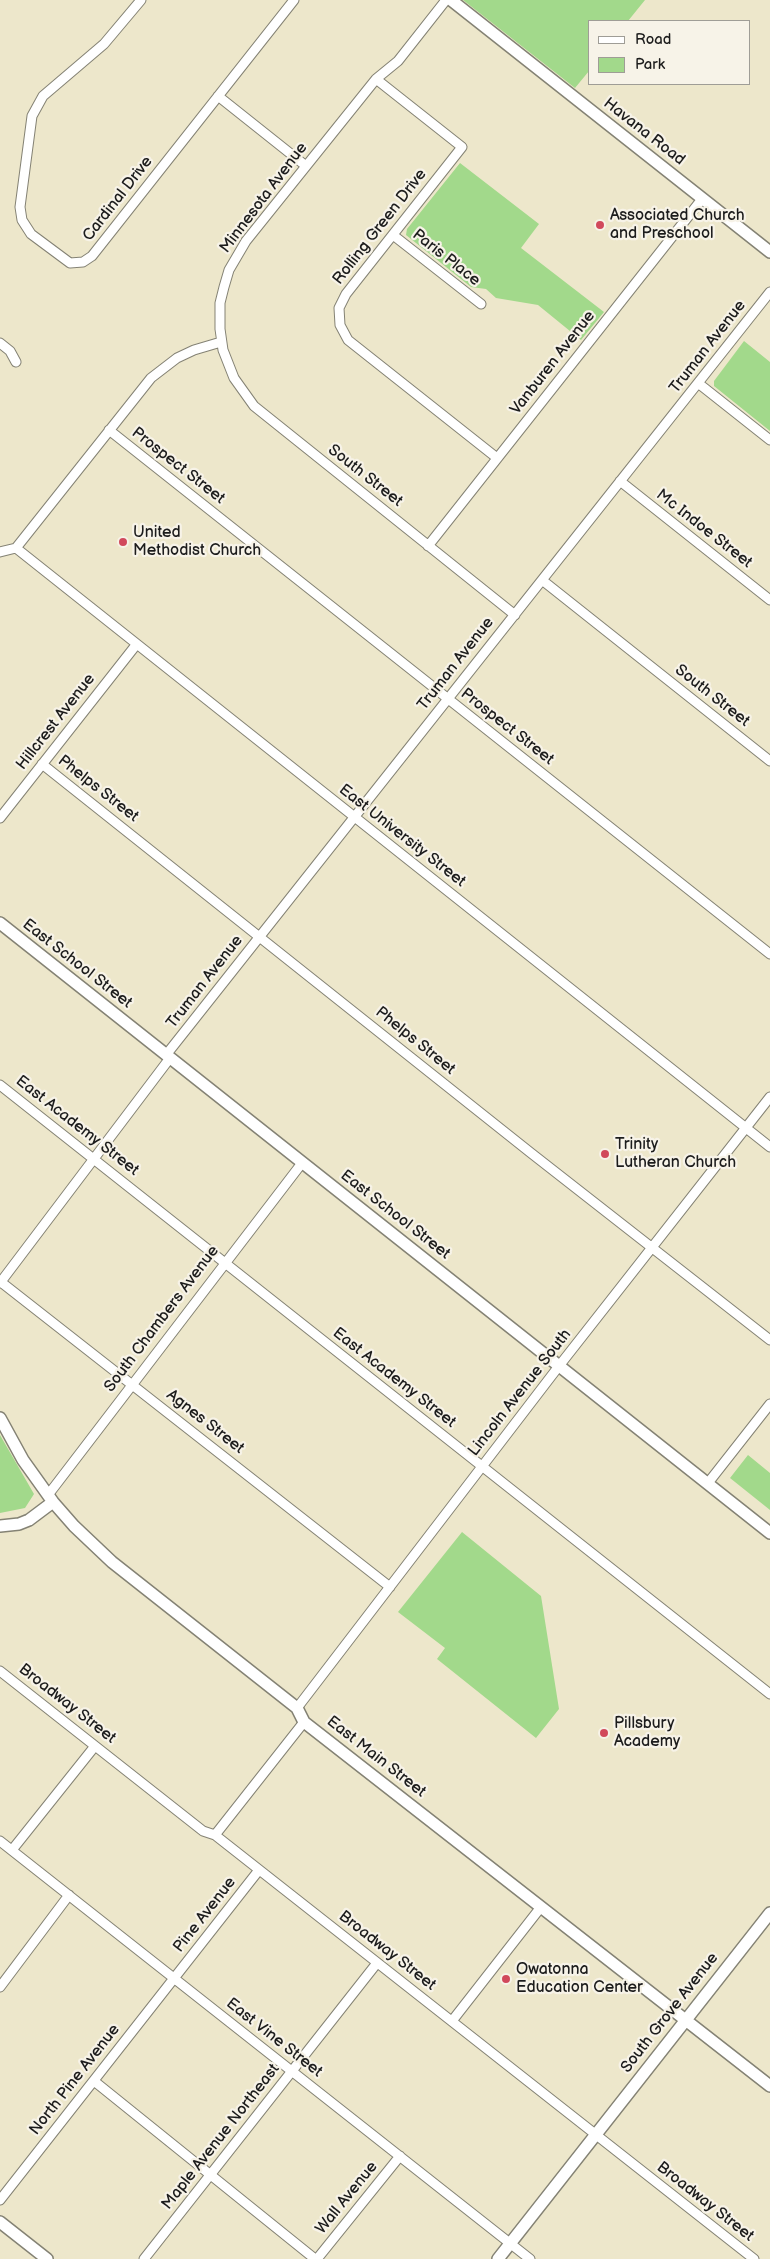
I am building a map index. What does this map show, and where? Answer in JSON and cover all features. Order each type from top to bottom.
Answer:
[{"type":"street","name":"Cardinal Drive","points":[[141,0],[104,44],[82,65],[51,88],[37,106],[29,127],[20,208],[26,227],[31,234],[70,263],[77,264],[89,259],[294,0]]},
{"type":"street","name":"Minnesota Avenue","points":[[222,342],[220,303],[229,270],[246,241],[376,79],[398,61],[446,0]]},
{"type":"street","name":"Havana Road","points":[[451,0],[770,252]]},
{"type":"street","name":"Rolling Green Drive","points":[[376,79],[462,147],[342,300],[338,317],[343,333],[348,340],[497,458]]},
{"type":"street","points":[[218,96],[306,166]]},
{"type":"street","name":"Vanburen Avenue","points":[[428,546],[702,198]]},
{"type":"street","name":"Paris Place","points":[[393,234],[481,304]]},
{"type":"street","name":"Truman Avenue","points":[[0,1282],[260,936],[770,292]]},
{"type":"street","points":[[0,552],[16,548],[138,392],[166,366],[194,350],[222,342]]},
{"type":"street","name":"South Street","points":[[222,342],[234,378],[254,406],[515,614]]},
{"type":"street","points":[[0,343],[10,351],[16,362]]},
{"type":"street","points":[[698,383],[770,440]]},
{"type":"street","name":"Prospect Street","points":[[109,430],[770,954]]},
{"type":"street","name":"Mc Indoe Street","points":[[620,482],[770,600]]},
{"type":"street","name":"East University Street","points":[[16,548],[770,1147]]},
{"type":"street","name":"South Street","points":[[542,580],[770,761]]},
{"type":"street","name":"Hillcrest Avenue","points":[[0,818],[136,645]]},
{"type":"street","name":"Phelps Street","points":[[42,764],[531,1153],[770,1340]]},
{"type":"street","name":"East School Street","points":[[0,923],[770,1533]]},
{"type":"street","name":"East Academy Street","points":[[0,1085],[770,1694]]},
{"type":"street","name":"Lincoln Avenue South","points":[[297,1708],[559,1366],[770,1097]]},
{"type":"street","name":"South Chambers Avenue","points":[[0,1526],[19,1524],[29,1520],[50,1499],[133,1384],[302,1163]]},
{"type":"street","name":"Agnes Street","points":[[0,1282],[133,1384],[390,1587]]},
{"type":"street","points":[[708,1483],[770,1404]]},
{"type":"street","name":"East Main Street","points":[[0,1418],[23,1460],[50,1499],[74,1526],[112,1562],[297,1708],[304,1722],[770,2086]]},
{"type":"street","name":"Broadway Street","points":[[0,1671],[204,1831],[215,1835],[260,1870],[754,2259]]},
{"type":"street","points":[[215,1835],[304,1722]]},
{"type":"street","points":[[12,1850],[95,1746]]},
{"type":"street","name":"East Vine Street","points":[[0,1841],[530,2259]]},
{"type":"street","name":"Pine Avenue","points":[[174,1978],[260,1870]]},
{"type":"street","points":[[0,1987],[69,1896]]},
{"type":"street","points":[[452,2021],[541,1907]]},
{"type":"street","name":"South Grove Avenue","points":[[498,2259],[770,1912]]},
{"type":"street","name":"Maple Avenue Northeast","points":[[144,2259],[378,1963]]},
{"type":"street","name":"North Pine Avenue","points":[[0,2200],[174,1978]]},
{"type":"street","points":[[94,2081],[316,2259]]},
{"type":"street","name":"Wall Avenue","points":[[316,2259],[400,2156]]},
{"type":"street","points":[[0,2222],[47,2259]]},
{"type":"green space","points":[[463,0],[645,0],[629,20],[588,20],[588,72],[575,88]]},
{"type":"green space","points":[[460,163],[539,224],[521,248],[604,312],[581,340],[538,305],[496,298],[486,289],[471,287],[406,235],[407,229]]},
{"type":"green space","points":[[744,341],[770,362],[770,431],[714,386],[714,381]]},
{"type":"green space","points":[[0,1435],[34,1494],[25,1508],[0,1513]]},
{"type":"green space","points":[[748,1455],[770,1473],[770,1510],[730,1478]]},
{"type":"green space","points":[[462,1532],[541,1596],[559,1709],[536,1738],[437,1659],[445,1648],[398,1612]]},
{"type":"place","name":"Associated Church and Preschool","points":[[600,225]]},
{"type":"place","name":"United Methodist Church","points":[[123,542]]},
{"type":"place","name":"Trinity Lutheran Church","points":[[605,1154]]},
{"type":"place","name":"Pillsbury Academy","points":[[604,1733]]},
{"type":"place","name":"Owatonna Education Center","points":[[506,1979]]}]
